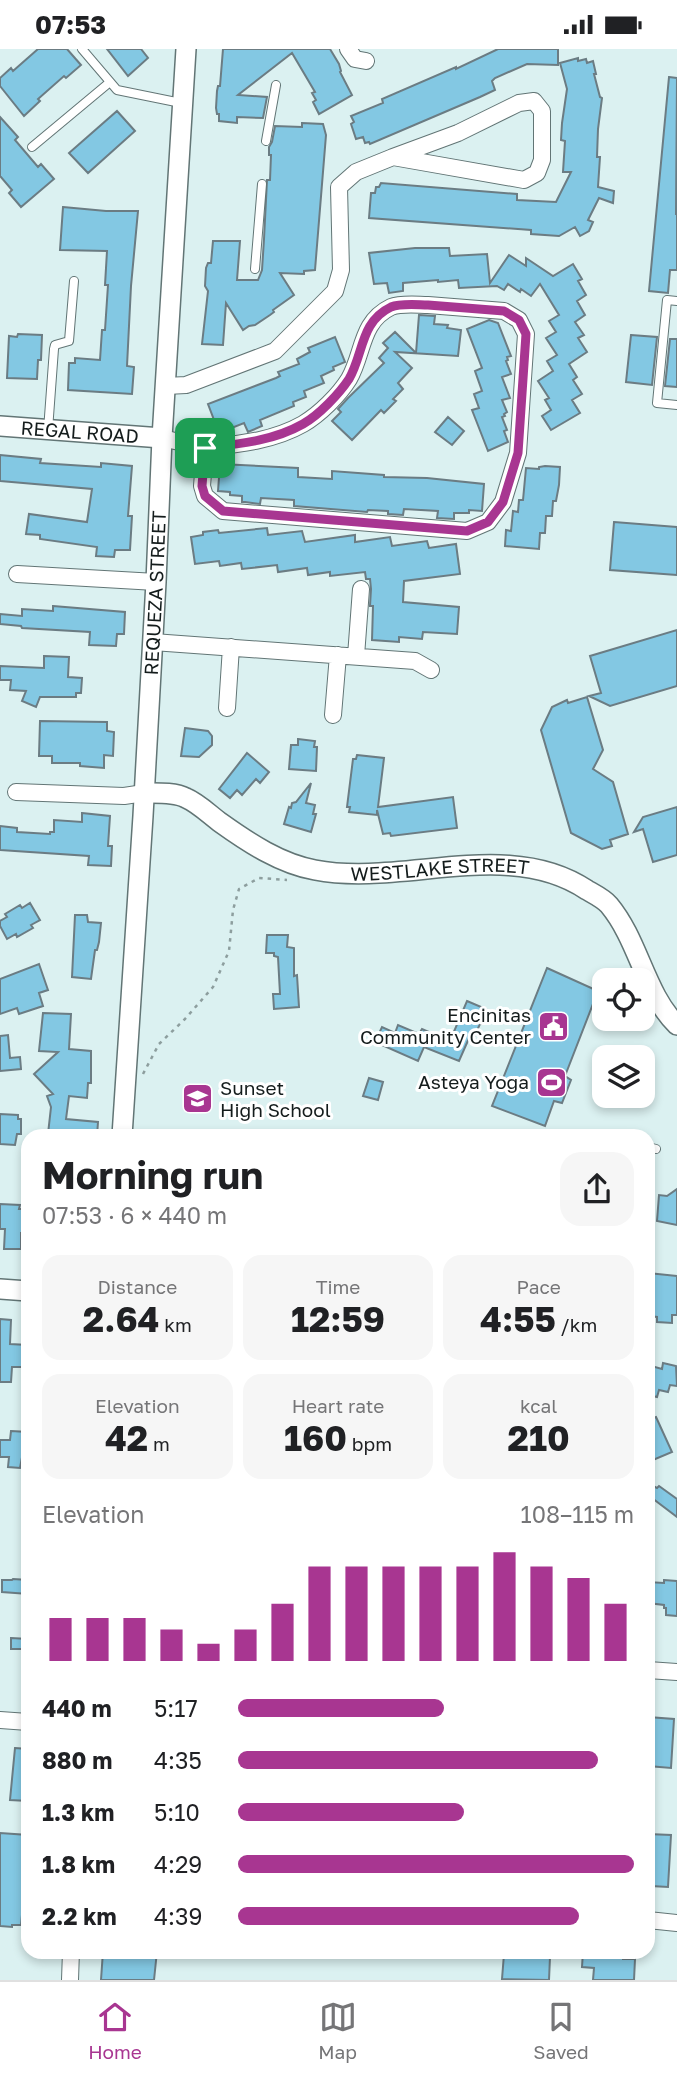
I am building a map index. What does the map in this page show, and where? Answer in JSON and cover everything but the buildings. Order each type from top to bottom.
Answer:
[{"type":"street","name":"REQUEZA STREET","points":[[122,1129],[186,49]]},
{"type":"street","points":[[348,49],[355,59],[366,61]]},
{"type":"street","points":[[166,386],[186,385],[275,351],[335,291],[341,270],[339,187],[356,172],[393,157],[458,133],[519,103],[534,101],[542,111],[542,160],[537,173],[524,180],[393,157]]},
{"type":"street","points":[[162,438],[205,448],[253,443],[306,423],[335,397],[350,377],[372,320],[393,306],[428,305],[504,311],[519,320],[526,334],[518,453],[503,502],[488,522],[467,531],[223,511],[205,496],[202,486],[205,448]]},
{"type":"street","name":"REGAL ROAD","points":[[0,426],[162,438]]},
{"type":"street","points":[[17,574],[156,582]]},
{"type":"street","points":[[356,656],[362,589]]},
{"type":"street","points":[[153,642],[415,661],[431,670]]},
{"type":"street","points":[[227,708],[231,647]]},
{"type":"street","points":[[333,715],[338,655]]},
{"type":"street","points":[[16,792],[124,796],[144,793]]},
{"type":"street","name":"WESTLAKE STREET","points":[[144,793],[186,797],[239,836],[288,863],[316,870],[362,874],[496,863],[549,872],[584,887],[608,904],[632,941],[663,1010],[677,1025]]},
{"type":"street","points":[[0,1289],[21,1290]]},
{"type":"street","points":[[655,1670],[677,1672]]},
{"type":"street","points":[[0,1720],[21,1722]]},
{"type":"street","points":[[655,1921],[677,1923]]},
{"type":"street","points":[[70,1980],[71,1959]]},
{"type":"lane","points":[[82,49],[117,90],[183,103]]},
{"type":"lane","points":[[32,147],[110,82]]},
{"type":"lane","points":[[266,141],[276,85]]},
{"type":"lane","points":[[256,269],[262,184]]},
{"type":"lane","points":[[48,430],[54,349],[55,345],[69,341],[74,281]]},
{"type":"lane","points":[[677,301],[667,300],[657,403],[677,405]]},
{"type":"path","points":[[141,1077],[159,1044],[185,1020],[213,987],[229,951],[233,910],[239,889],[259,878],[296,881]]},
{"type":"place","name":"Encinitas Community Center","points":[[554,1026]]},
{"type":"place","name":"Asteya Yoga","points":[[552,1082]]},
{"type":"place","name":"Sunset High School","points":[[197,1099]]},
{"type":"route","points":[[428,305],[504,311],[519,320],[526,334],[518,453],[503,502],[488,522],[467,531],[223,511],[205,496],[202,486],[205,448],[253,443],[306,423],[335,397],[350,377],[372,320],[393,306],[428,305]]}]
